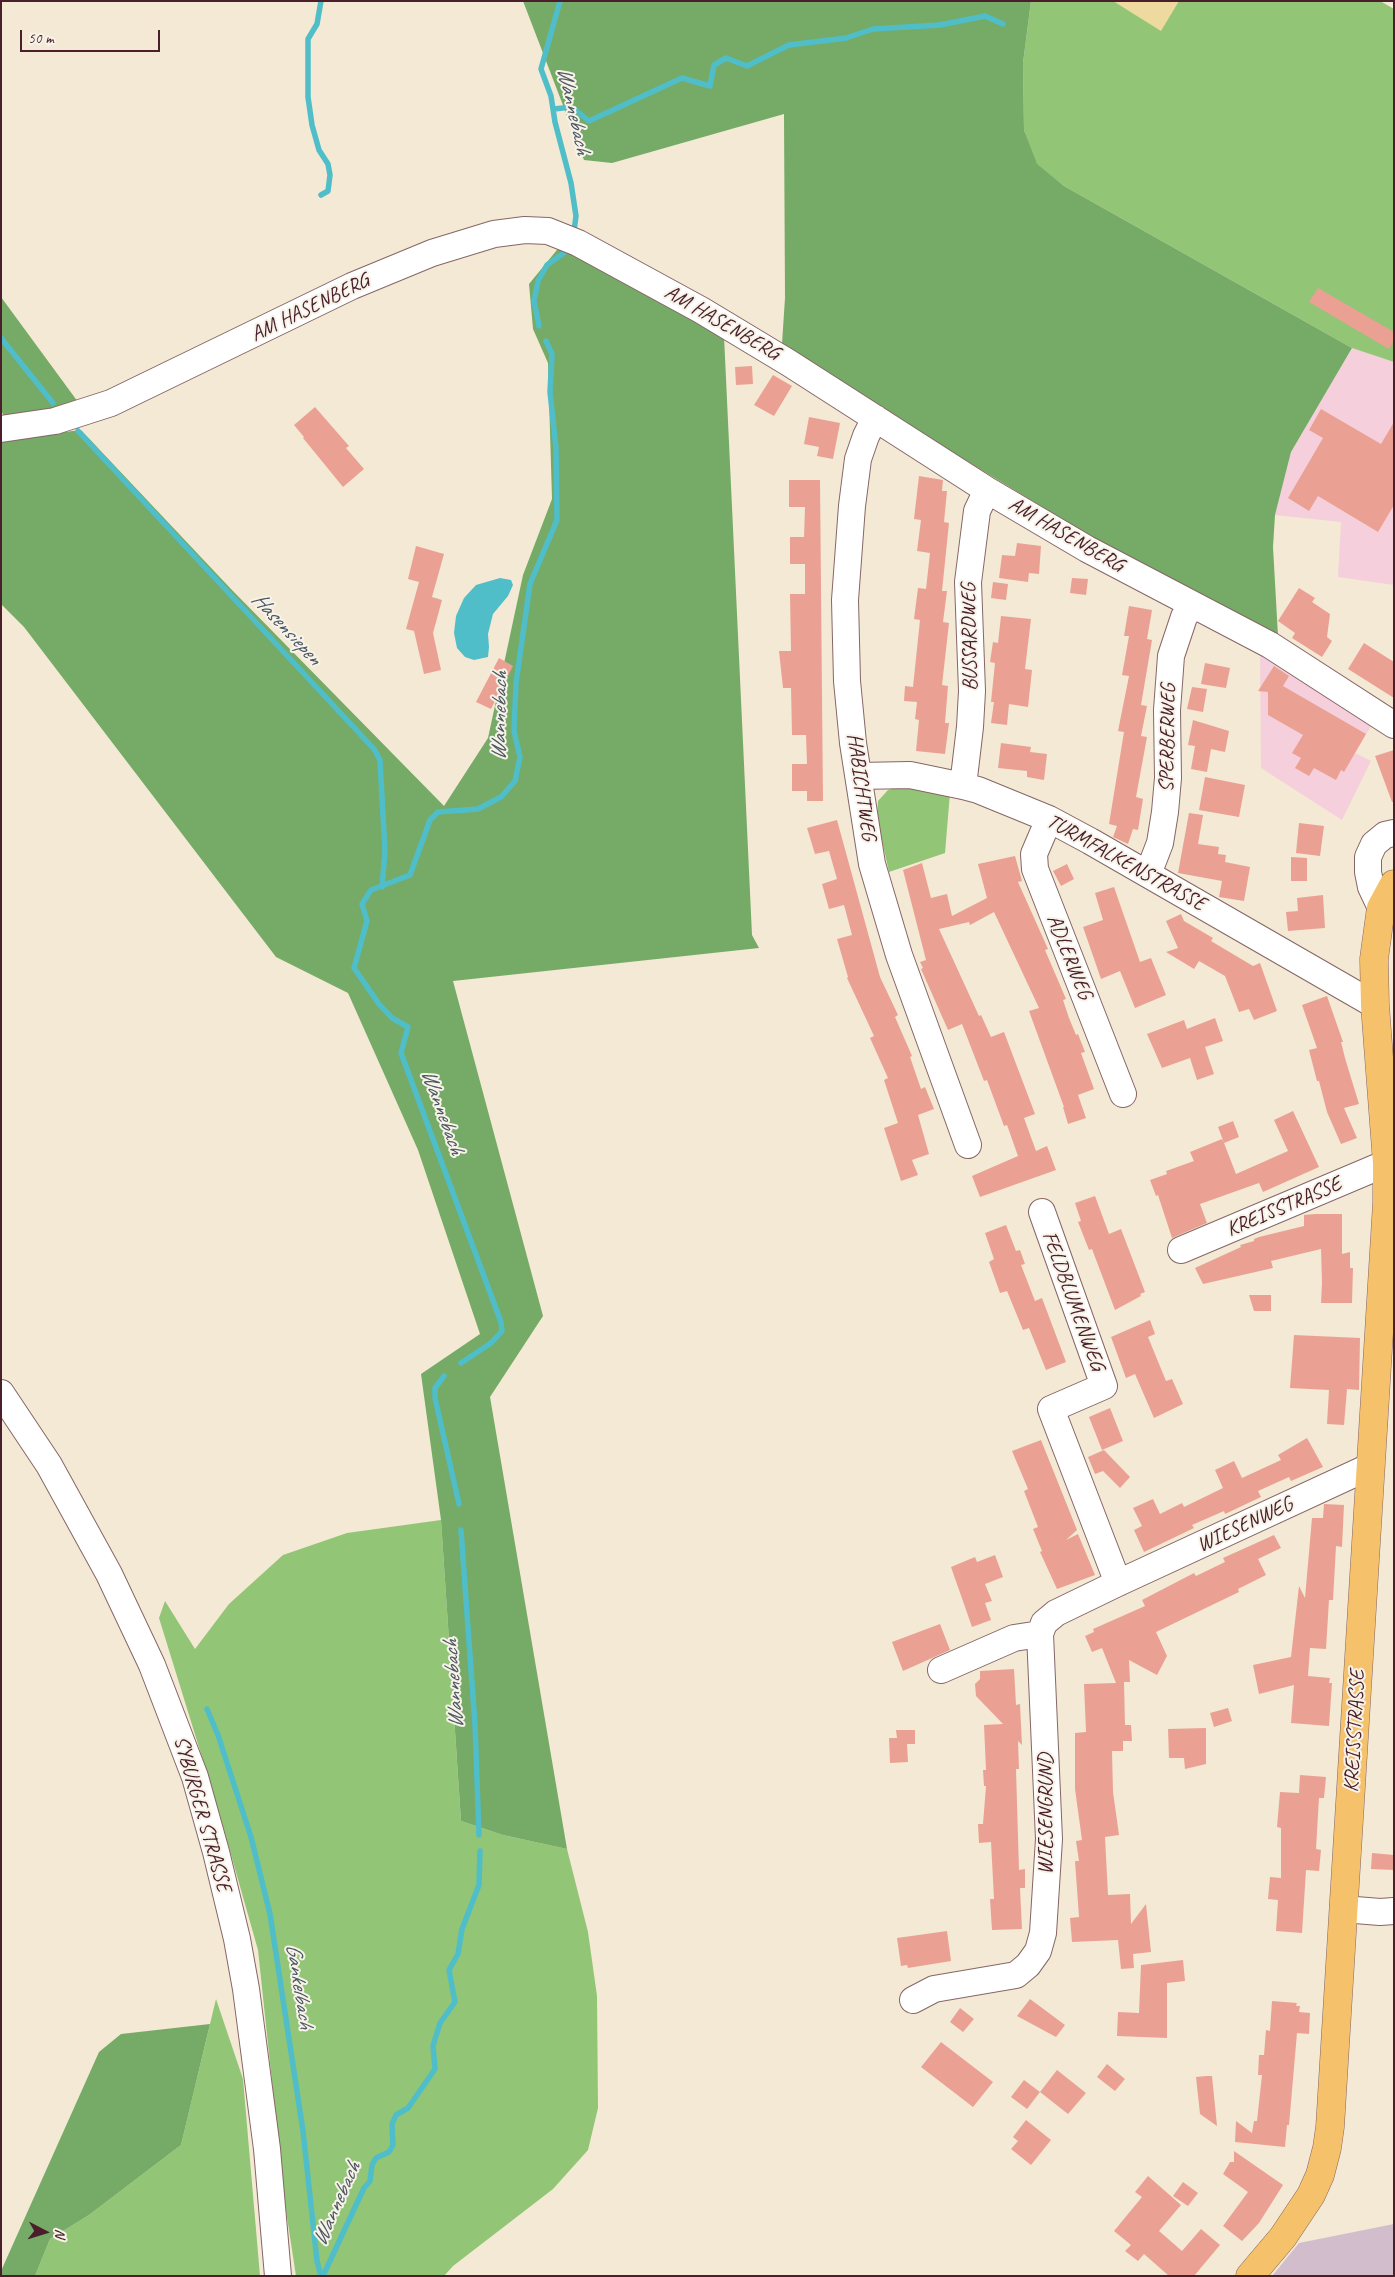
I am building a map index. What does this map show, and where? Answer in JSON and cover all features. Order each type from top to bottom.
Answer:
[{"type":"main road","name":"KREISSTRASSE","points":[[1250,2276],[1283,2237],[1311,2195],[1320,2175],[1328,2148],[1386,1211],[1387,1163],[1375,1005],[1374,959],[1381,908],[1394,884]]},
{"type":"street","name":"AM HASENBERG","points":[[1,429],[54,421],[111,403],[361,282],[432,253],[494,234],[525,230],[548,231],[578,243],[639,275],[789,363],[987,490],[1087,549],[1270,645],[1394,725]]},
{"type":"street","name":"HABICHTWEG","points":[[875,418],[858,459],[852,506],[845,600],[847,681],[858,776],[872,864],[900,955],[968,1144]]},
{"type":"street","name":"BUSSARDWEG","points":[[963,786],[972,691],[968,582],[977,511],[987,490]]},
{"type":"street","name":"SPERBERWEG","points":[[1148,874],[1160,843],[1166,812],[1168,778],[1166,710],[1171,656],[1184,617],[1192,605]]},
{"type":"street","name":"TURMFALKENSTRASSE","points":[[858,776],[910,775],[963,786],[978,790],[1049,819],[1375,1005]]},
{"type":"street","name":"ADLERWEG","points":[[1049,819],[1034,854],[1035,869],[1123,1094]]},
{"type":"street","points":[[1381,908],[1371,887],[1368,857],[1374,844],[1385,835],[1394,833]]},
{"type":"street","name":"KREISSTRASSE","points":[[1181,1250],[1387,1163]]},
{"type":"street","name":"FELDBLUMENWEG","points":[[1042,1212],[1104,1386],[1051,1409],[1118,1583]]},
{"type":"street","name":"SYBURGER STRASSE","points":[[1,1393],[49,1465],[109,1574],[152,1665],[195,1777],[219,1861],[246,1989],[265,2130],[277,2275]]},
{"type":"street","name":"WIESENWEG","points":[[1118,1583],[1371,1466]]},
{"type":"street","points":[[942,1670],[1014,1638],[1040,1634],[1044,1623],[1056,1613],[1118,1583]]},
{"type":"street","name":"WIESENGRUND","points":[[913,2000],[934,1989],[1002,1979],[1016,1974],[1028,1965],[1038,1951],[1043,1933],[1049,1839],[1040,1634]]},
{"type":"street","points":[[1343,1909],[1380,1912],[1394,1911]]},
{"type":"shaded area","points":[[1352,348],[1394,362],[1394,585],[1338,577],[1341,522],[1275,515],[1291,452]]},
{"type":"shaded area","points":[[1260,651],[1374,721],[1355,753],[1371,761],[1342,820],[1261,768]]},
{"type":"shaded area","points":[[1394,2224],[1394,2276],[1272,2276],[1299,2243]]},
{"type":"green space","points":[[523,1],[1031,1],[1023,63],[1024,130],[1037,164],[1064,186],[1352,348],[1291,452],[1275,515],[1273,547],[1278,636],[1092,537],[762,337],[724,336],[752,935],[759,948],[453,981],[543,1316],[490,1397],[567,1849],[503,1835],[461,1821],[441,1520],[421,1374],[480,1334],[418,1150],[348,993],[276,957],[24,627],[1,604],[1,440],[81,430],[231,589],[444,806],[488,738],[523,575],[552,499],[548,363],[533,329],[529,284],[561,245],[782,344],[785,298],[784,114],[612,163],[584,160]]},
{"type":"green space","points":[[1031,1],[1380,1],[1394,9],[1394,362],[1352,348],[1064,186],[1036,164],[1024,130],[1023,63]]},
{"type":"green space","points":[[1,297],[78,402],[6,419],[1,411]]},
{"type":"green space","points":[[905,786],[950,793],[945,853],[889,872],[877,818],[878,801],[888,790]]},
{"type":"green space","points":[[441,1520],[461,1821],[503,1835],[567,1849],[588,1932],[597,1996],[598,2108],[588,2150],[553,2189],[453,2266],[444,2276],[296,2276],[285,2204],[258,1950],[219,1812],[159,1618],[165,1601],[195,1649],[229,1604],[283,1555],[347,1533]]},
{"type":"green space","points":[[216,1999],[243,2079],[260,2276],[35,2276],[50,2239],[89,2215],[181,2145]]},
{"type":"green space","points":[[210,2024],[181,2145],[89,2215],[50,2239],[35,2276],[1,2276],[1,2271],[99,2052],[121,2034]]},
{"type":"sand","points":[[1113,1],[1179,1],[1161,31]]},
{"type":"water","points":[[500,578],[511,580],[513,585],[508,596],[493,614],[488,634],[488,657],[474,660],[465,657],[457,648],[454,633],[456,616],[464,598],[476,585]]},
{"type":"building","points":[[1318,288],[1394,332],[1394,340],[1389,349],[1309,302]]},
{"type":"building","points":[[752,366],[753,384],[736,385],[735,367]]},
{"type":"building","points":[[773,375],[792,386],[774,416],[754,405]]},
{"type":"building","points":[[315,407],[349,446],[346,448],[364,469],[343,487],[294,425]]},
{"type":"building","points":[[1321,409],[1381,444],[1394,422],[1394,505],[1378,532],[1318,496],[1309,511],[1288,498],[1323,438],[1309,430]]},
{"type":"building","points":[[809,417],[840,423],[833,459],[817,456],[819,447],[804,444]]},
{"type":"building","points":[[919,476],[943,480],[942,491],[947,491],[944,522],[949,523],[942,591],[947,591],[943,622],[949,623],[942,685],[948,686],[945,723],[949,723],[945,754],[916,751],[919,720],[915,719],[917,702],[904,701],[905,686],[913,687],[920,620],[914,619],[918,588],[926,589],[930,553],[917,551],[921,520],[914,519]]},
{"type":"building","points":[[789,480],[820,480],[823,801],[807,801],[807,791],[792,791],[792,764],[807,764],[806,735],[792,735],[791,688],[783,688],[779,651],[791,651],[790,594],[805,594],[805,564],[790,564],[790,537],[804,537],[805,507],[789,507]]},
{"type":"building","points":[[1017,543],[1041,546],[1039,574],[1029,573],[1028,582],[999,578],[1002,555],[1015,556]]},
{"type":"building","points":[[416,546],[444,554],[432,597],[442,600],[433,633],[441,670],[424,674],[414,631],[406,629],[419,582],[408,579]]},
{"type":"building","points":[[1072,578],[1088,579],[1086,595],[1070,593]]},
{"type":"building","points":[[993,582],[1008,584],[1006,600],[991,598]]},
{"type":"building","points":[[1299,588],[1315,598],[1312,602],[1330,614],[1327,637],[1332,641],[1322,657],[1292,638],[1295,633],[1278,621]]},
{"type":"building","points":[[1129,606],[1152,610],[1147,639],[1152,640],[1141,705],[1147,706],[1141,736],[1147,737],[1136,797],[1143,799],[1138,830],[1133,829],[1128,844],[1113,837],[1117,826],[1109,824],[1124,732],[1118,731],[1129,676],[1122,675],[1129,636],[1124,636]]},
{"type":"building","points":[[1001,616],[1031,619],[1025,669],[1032,670],[1028,707],[1009,704],[1007,725],[991,723],[994,702],[991,702],[995,663],[990,662],[993,642],[998,643]]},
{"type":"building","points":[[1364,643],[1394,662],[1394,698],[1348,669]]},
{"type":"building","points":[[499,658],[513,666],[491,709],[476,702]]},
{"type":"building","points":[[1205,663],[1230,668],[1226,688],[1201,684]]},
{"type":"building","points":[[1274,666],[1289,676],[1283,686],[1366,734],[1344,772],[1341,770],[1336,780],[1314,768],[1309,776],[1295,768],[1301,758],[1292,753],[1303,735],[1268,715],[1268,692],[1258,691]]},
{"type":"building","points":[[1192,687],[1207,689],[1203,712],[1187,709]]},
{"type":"building","points":[[1193,720],[1229,731],[1225,752],[1211,749],[1207,772],[1191,769],[1195,746],[1188,745]]},
{"type":"building","points":[[1001,743],[1031,747],[1030,752],[1047,754],[1044,780],[1027,777],[1027,771],[998,768]]},
{"type":"building","points":[[1394,750],[1394,802],[1392,802],[1375,756]]},
{"type":"building","points":[[1205,777],[1245,785],[1239,817],[1199,810]]},
{"type":"building","points":[[1189,813],[1203,815],[1198,844],[1219,847],[1218,854],[1226,855],[1225,862],[1250,867],[1244,901],[1219,897],[1222,881],[1178,873]]},
{"type":"building","points":[[837,820],[880,977],[898,1015],[895,1017],[912,1056],[910,1057],[921,1089],[925,1087],[934,1109],[918,1115],[929,1154],[912,1160],[918,1175],[901,1181],[884,1128],[898,1123],[884,1080],[888,1078],[870,1038],[874,1036],[847,978],[837,939],[852,935],[844,905],[829,909],[822,884],[837,879],[829,851],[815,854],[807,828]]},
{"type":"building","points":[[1299,823],[1324,826],[1320,856],[1296,853]]},
{"type":"building","points":[[1015,856],[1022,881],[1018,882],[1048,949],[1045,950],[1066,999],[1063,1000],[1069,1018],[1085,1052],[1081,1053],[1094,1089],[1078,1095],[1086,1118],[1068,1124],[1064,1107],[1029,1011],[1039,1008],[994,912],[970,925],[969,922],[939,929],[979,1016],[981,1015],[991,1037],[1004,1032],[1035,1114],[1024,1118],[1036,1151],[1047,1146],[1056,1170],[980,1197],[972,1176],[1018,1156],[1007,1125],[1004,1126],[987,1080],[984,1081],[962,1024],[948,1030],[921,969],[923,968],[920,962],[926,960],[903,870],[922,863],[931,898],[947,894],[952,916],[987,898],[978,864]]},
{"type":"building","points":[[1291,857],[1307,858],[1307,881],[1291,881]]},
{"type":"building","points":[[1067,864],[1074,879],[1061,886],[1053,871]]},
{"type":"building","points":[[1114,887],[1140,962],[1151,958],[1166,995],[1135,1008],[1120,971],[1101,979],[1083,927],[1103,920],[1095,893]]},
{"type":"building","points":[[1323,895],[1325,928],[1288,931],[1286,912],[1298,911],[1297,898]]},
{"type":"building","points":[[1181,914],[1184,921],[1213,938],[1211,941],[1253,966],[1260,963],[1277,1011],[1254,1020],[1249,1009],[1239,1012],[1225,976],[1199,961],[1194,969],[1166,952],[1178,948],[1166,921]]},
{"type":"building","points":[[1327,996],[1343,1042],[1341,1042],[1345,1058],[1359,1104],[1344,1108],[1357,1138],[1341,1144],[1327,1112],[1319,1081],[1317,1081],[1309,1050],[1317,1048],[1302,1005]]},
{"type":"building","points":[[1215,1018],[1223,1041],[1205,1047],[1214,1074],[1197,1080],[1190,1058],[1162,1068],[1147,1034],[1184,1020],[1187,1029]]},
{"type":"building","points":[[1293,1111],[1319,1167],[1263,1192],[1259,1183],[1200,1204],[1207,1223],[1172,1238],[1158,1195],[1156,1196],[1150,1180],[1167,1174],[1166,1171],[1194,1161],[1190,1152],[1222,1139],[1236,1174],[1288,1151],[1274,1120]]},
{"type":"building","points":[[1233,1121],[1239,1137],[1224,1143],[1218,1127]]},
{"type":"building","points":[[1095,1196],[1109,1234],[1121,1229],[1145,1292],[1115,1310],[1092,1249],[1089,1250],[1078,1222],[1081,1221],[1075,1203]]},
{"type":"building","points":[[1342,1214],[1342,1254],[1350,1252],[1350,1268],[1353,1268],[1352,1303],[1321,1303],[1321,1249],[1271,1261],[1273,1268],[1203,1284],[1195,1268],[1259,1237],[1304,1226],[1304,1215]]},
{"type":"building","points":[[1006,1225],[1016,1251],[1020,1250],[1025,1264],[1021,1265],[1035,1301],[1042,1298],[1066,1362],[1046,1370],[1029,1328],[1023,1330],[1007,1291],[1000,1293],[989,1262],[994,1259],[985,1233]]},
{"type":"building","points":[[1249,1295],[1271,1295],[1271,1311],[1254,1311]]},
{"type":"building","points":[[1150,1320],[1155,1334],[1148,1337],[1166,1381],[1172,1379],[1183,1404],[1154,1418],[1135,1374],[1126,1378],[1111,1337]]},
{"type":"building","points":[[1294,1335],[1360,1338],[1359,1390],[1347,1389],[1344,1425],[1327,1424],[1329,1390],[1290,1388]]},
{"type":"building","points":[[1110,1408],[1123,1441],[1102,1450],[1089,1417]]},
{"type":"building","points":[[1307,1438],[1323,1467],[1291,1481],[1289,1477],[1258,1491],[1261,1497],[1225,1514],[1224,1511],[1192,1525],[1194,1528],[1144,1552],[1134,1530],[1142,1526],[1133,1508],[1153,1499],[1160,1514],[1182,1503],[1184,1507],[1223,1488],[1215,1470],[1234,1461],[1242,1478],[1281,1460],[1278,1455]]},
{"type":"building","points":[[1041,1440],[1077,1530],[1066,1540],[1078,1534],[1095,1575],[1057,1589],[1040,1552],[1042,1551],[1033,1529],[1038,1527],[1024,1491],[1028,1489],[1012,1451]]},
{"type":"building","points":[[1104,1450],[1130,1477],[1120,1488],[1103,1471],[1095,1474],[1088,1457]]},
{"type":"building","points":[[1324,1504],[1344,1505],[1342,1547],[1336,1546],[1333,1600],[1329,1600],[1326,1649],[1310,1648],[1308,1676],[1330,1678],[1329,1683],[1332,1683],[1329,1726],[1291,1723],[1294,1685],[1259,1694],[1253,1665],[1291,1657],[1299,1586],[1305,1598],[1312,1518],[1323,1518]]},
{"type":"building","points":[[1274,1535],[1281,1548],[1258,1559],[1266,1575],[1238,1589],[1239,1592],[1156,1632],[1167,1656],[1157,1675],[1129,1660],[1130,1682],[1124,1682],[1125,1725],[1131,1725],[1132,1741],[1123,1741],[1123,1751],[1112,1751],[1113,1792],[1119,1835],[1105,1837],[1108,1895],[1130,1894],[1131,1924],[1146,1904],[1151,1952],[1133,1954],[1134,1968],[1121,1969],[1118,1940],[1072,1942],[1070,1918],[1079,1917],[1075,1861],[1079,1861],[1076,1841],[1082,1840],[1075,1789],[1075,1733],[1086,1732],[1084,1684],[1116,1683],[1102,1648],[1092,1652],[1085,1636],[1094,1632],[1093,1629],[1145,1606],[1142,1600],[1194,1573],[1196,1576],[1225,1562],[1223,1558]]},
{"type":"building","points":[[995,1555],[1003,1577],[985,1584],[992,1601],[985,1603],[991,1620],[972,1627],[951,1567],[975,1557],[977,1562]]},
{"type":"building","points":[[940,1624],[950,1650],[903,1671],[892,1642]]},
{"type":"building","points":[[1014,1669],[1016,1705],[1020,1704],[1022,1745],[1018,1741],[1019,1769],[1016,1769],[1019,1870],[1025,1869],[1025,1888],[1020,1888],[1022,1929],[992,1930],[990,1899],[994,1899],[991,1842],[979,1843],[978,1824],[983,1824],[986,1786],[984,1786],[983,1770],[986,1770],[984,1725],[1003,1724],[976,1696],[975,1684],[980,1679],[980,1671]]},
{"type":"building","points":[[1228,1708],[1232,1721],[1214,1727],[1210,1713]]},
{"type":"building","points":[[1206,1728],[1206,1764],[1185,1769],[1184,1758],[1169,1758],[1168,1729]]},
{"type":"building","points":[[896,1730],[915,1730],[915,1744],[907,1744],[908,1762],[890,1763],[889,1738],[897,1738]]},
{"type":"building","points":[[1300,1775],[1326,1777],[1324,1798],[1319,1798],[1316,1849],[1321,1850],[1319,1871],[1306,1870],[1302,1933],[1276,1931],[1278,1900],[1268,1899],[1270,1877],[1281,1878],[1281,1828],[1277,1827],[1280,1792],[1299,1793]]},
{"type":"building","points":[[1372,1853],[1394,1855],[1394,1870],[1371,1869]]},
{"type":"building","points":[[947,1931],[951,1961],[908,1968],[907,1965],[901,1966],[897,1938]]},
{"type":"building","points":[[1183,1960],[1185,1981],[1167,1983],[1167,2038],[1117,2036],[1118,2012],[1139,2013],[1141,1965]]},
{"type":"building","points":[[1030,1999],[1065,2025],[1056,2037],[1017,2016]]},
{"type":"building","points":[[1272,2001],[1297,2003],[1296,2006],[1300,2006],[1299,2012],[1310,2013],[1309,2034],[1297,2033],[1289,2125],[1287,2125],[1285,2147],[1235,2142],[1236,2121],[1252,2133],[1254,2121],[1257,2121],[1262,2075],[1258,2075],[1259,2055],[1264,2055],[1266,2030],[1270,2031]]},
{"type":"building","points":[[960,2008],[974,2019],[963,2032],[950,2022]]},
{"type":"building","points":[[941,2042],[993,2082],[973,2107],[921,2067]]},
{"type":"building","points":[[1107,2064],[1125,2079],[1115,2091],[1097,2077]]},
{"type":"building","points":[[1057,2070],[1086,2093],[1068,2114],[1040,2092]]},
{"type":"building","points":[[1212,2076],[1217,2126],[1200,2114],[1196,2077]]},
{"type":"building","points":[[1024,2080],[1040,2092],[1027,2109],[1011,2097]]},
{"type":"building","points":[[1026,2120],[1051,2140],[1031,2165],[1011,2149],[1018,2141],[1013,2137]]},
{"type":"building","points":[[1234,2151],[1283,2185],[1259,2223],[1242,2241],[1223,2226],[1248,2192],[1223,2174],[1230,2162],[1234,2162]]},
{"type":"building","points":[[1148,2176],[1181,2205],[1159,2231],[1182,2251],[1201,2229],[1220,2245],[1194,2276],[1169,2276],[1144,2254],[1138,2261],[1125,2251],[1131,2245],[1114,2231],[1142,2197],[1135,2192]]},
{"type":"building","points":[[1183,2182],[1198,2193],[1188,2206],[1173,2196]]},
{"type":"waterway","points":[[321,1],[317,24],[308,39],[308,97],[312,125],[319,150],[328,164],[330,175],[328,191],[321,195]]},
{"type":"waterway","name":"Wannebach","points":[[560,1],[541,69],[551,96],[555,122],[571,183],[576,216],[574,231]]},
{"type":"waterway","points":[[554,109],[572,107],[589,121],[682,78],[710,86],[714,65],[726,58],[747,66],[789,45],[846,38],[873,29],[940,25],[985,16],[1003,24]]},
{"type":"waterway","name":"Wannebach","points":[[539,326],[534,301],[538,281],[547,265],[568,250]]},
{"type":"waterway","name":"Hasensiepen","points":[[1,338],[53,403]]},
{"type":"waterway","name":"Wannebach","points":[[461,1363],[491,1343],[502,1331],[501,1322],[401,1053],[408,1027],[392,1018],[379,1004],[354,968],[367,921],[362,904],[371,890],[410,875],[430,820],[438,812],[478,809],[501,797],[515,781],[520,757],[514,731],[516,683],[530,584],[557,520],[556,448],[550,392],[552,354],[546,341]]},
{"type":"waterway","name":"Hasensiepen","points":[[78,431],[374,749],[380,760],[385,852],[382,887]]},
{"type":"waterway","name":"Wannebach","points":[[444,1376],[435,1388],[435,1398],[459,1504]]},
{"type":"waterway","name":"Wannebach","points":[[461,1530],[475,1725],[479,1835]]},
{"type":"waterway","name":"Gankelbach","points":[[207,1709],[218,1735],[251,1837],[270,1914],[303,2131],[317,2261],[321,2276]]},
{"type":"waterway","name":"Wannebach","points":[[323,2276],[364,2188],[370,2181],[372,2165],[376,2158],[389,2152],[393,2145],[392,2124],[396,2115],[408,2108],[435,2069],[433,2046],[440,2023],[455,2002],[449,1970],[458,1954],[462,1929],[479,1885],[480,1851]]}]
